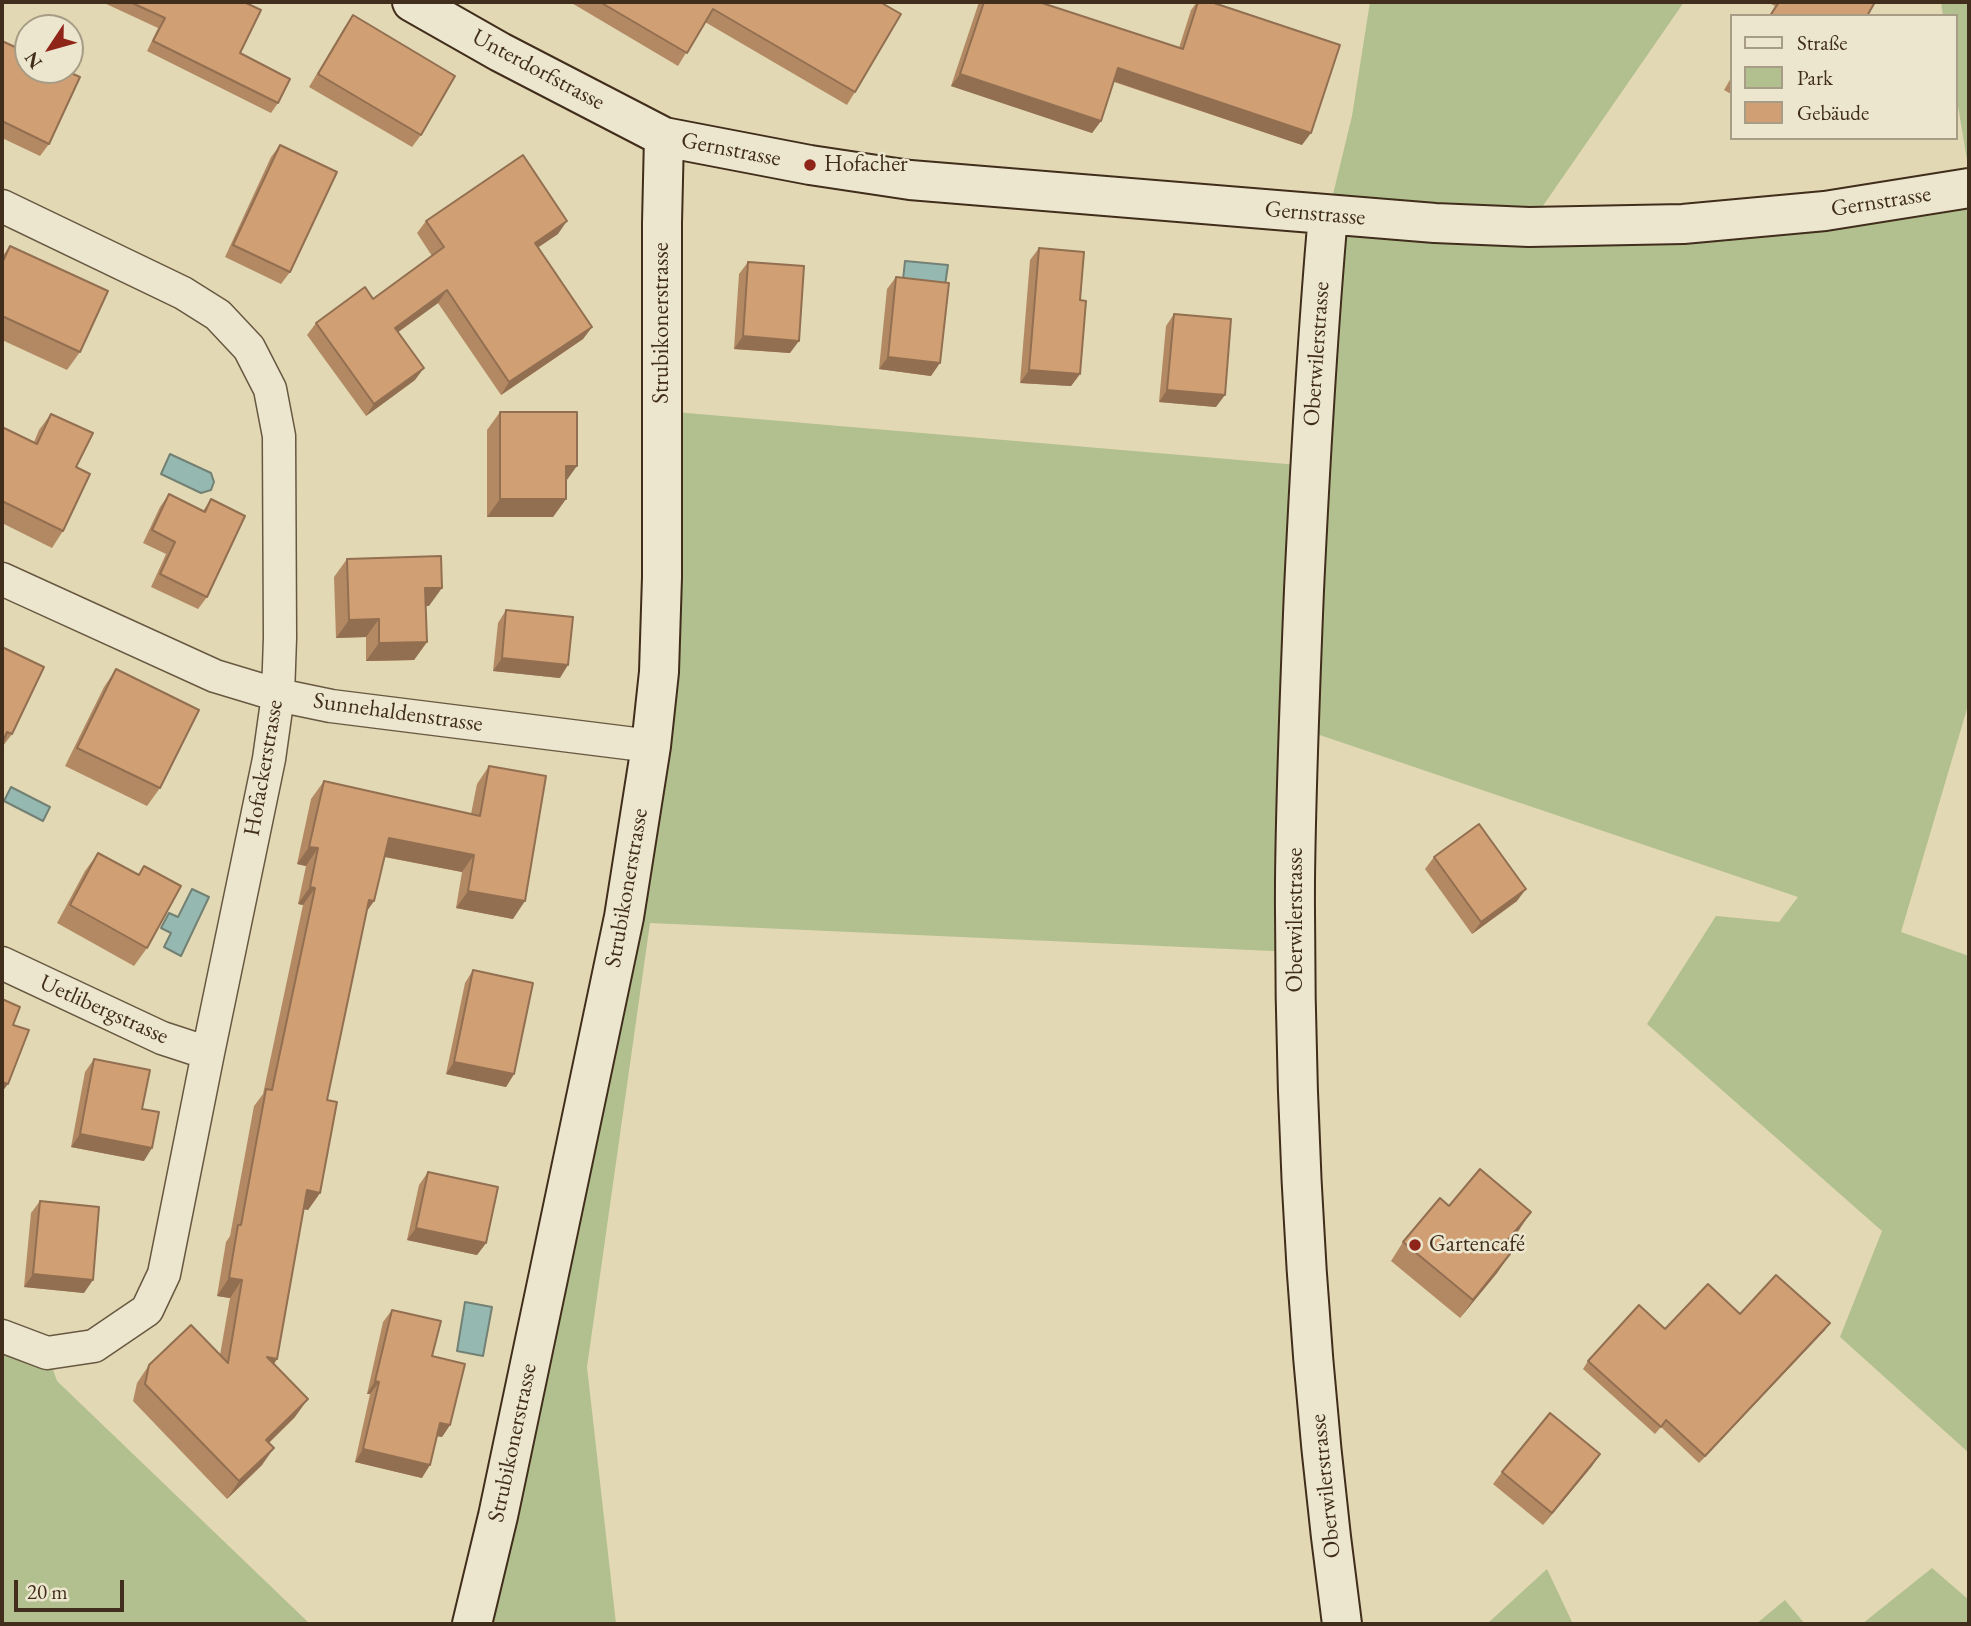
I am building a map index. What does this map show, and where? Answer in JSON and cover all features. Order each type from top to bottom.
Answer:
[{"type":"street","name":"Unterdorfstrasse","points":[[412,2],[500,52],[664,137]]},
{"type":"street","name":"Gernstrasse","points":[[664,137],[810,165],[910,180],[1328,215],[1529,227],[1683,224],[1825,211],[1969,188]]},
{"type":"street","name":"Strubikonerstrasse","points":[[472,1624],[624,917],[650,746],[659,672],[662,577],[664,137]]},
{"type":"street","name":"Hofackerstrasse","points":[[2,206],[183,293],[218,315],[249,348],[270,389],[279,436],[280,638],[278,695],[269,759],[164,1274],[147,1310],[94,1346],[47,1353],[2,1336]]},
{"type":"street","name":"Oberwilerstrasse","points":[[1328,215],[1314,394],[1306,549],[1298,728],[1295,952],[1305,1231],[1325,1486],[1342,1624]]},
{"type":"street","name":"Sunnehaldenstrasse","points":[[2,579],[215,676],[278,695],[331,706],[650,746]]},
{"type":"street","name":"Uetlibergstrasse","points":[[2,963],[162,1038],[208,1053]]},
{"type":"green space","points":[[1370,2],[1684,2],[1529,226],[1969,188],[1969,702],[1901,932],[1969,956],[1969,1453],[1840,1337],[1882,1231],[1647,1024],[1716,916],[1779,922],[1798,897],[1299,728],[1295,952],[650,923],[587,1367],[616,1624],[472,1624],[624,917],[663,411],[1310,466],[1328,215],[1352,116]]},
{"type":"green space","points":[[1941,2],[1969,3],[1969,172],[1957,100],[1957,14],[1943,14]]},
{"type":"green space","points":[[2,1339],[47,1353],[57,1381],[310,1624],[2,1624]]},
{"type":"green space","points":[[1932,1568],[1969,1600],[1969,1624],[1862,1624]]},
{"type":"green space","points":[[1547,1569],[1573,1624],[1487,1624]]},
{"type":"green space","points":[[1785,1600],[1805,1624],[1756,1624]]},
{"type":"water","points":[[905,261],[948,265],[945,285],[903,280]]},
{"type":"water","points":[[170,454],[211,473],[214,482],[211,490],[201,493],[161,474]]},
{"type":"water","points":[[11,787],[50,807],[43,821],[4,801]]},
{"type":"water","points":[[192,889],[209,897],[181,956],[164,947],[171,933],[161,928],[169,913],[178,917]]},
{"type":"water","points":[[465,1302],[492,1307],[483,1356],[457,1351]]},
{"type":"building","points":[[130,2],[244,2],[261,10],[240,53],[290,79],[278,103],[153,41],[165,18]]},
{"type":"building","points":[[600,2],[880,2],[901,14],[855,92],[713,9],[687,53]]},
{"type":"building","points":[[984,2],[1039,2],[1183,49],[1198,2],[1211,2],[1340,45],[1311,133],[1118,68],[1101,121],[960,74]]},
{"type":"building","points":[[1779,2],[1875,2],[1868,14],[1771,14]]},
{"type":"building","points":[[353,15],[455,76],[421,135],[318,74]]},
{"type":"building","points":[[2,41],[14,47],[14,84],[77,84],[49,144],[2,121]]},
{"type":"building","points":[[280,145],[337,172],[290,272],[233,245]]},
{"type":"building","points":[[523,155],[567,221],[535,243],[592,327],[509,382],[447,290],[395,328],[424,368],[374,404],[316,323],[365,287],[373,299],[444,247],[426,221]]},
{"type":"building","points":[[10,246],[108,291],[80,352],[2,316],[2,263]]},
{"type":"building","points":[[1039,248],[1084,252],[1080,300],[1086,301],[1080,374],[1029,370]]},
{"type":"building","points":[[748,262],[804,266],[799,341],[743,336]]},
{"type":"building","points":[[896,277],[949,283],[940,363],[888,357]]},
{"type":"building","points":[[1174,314],[1231,319],[1225,395],[1167,390]]},
{"type":"building","points":[[500,412],[577,412],[577,466],[566,466],[566,499],[500,499]]},
{"type":"building","points":[[51,414],[93,433],[76,467],[90,474],[63,531],[2,501],[2,427],[37,444]]},
{"type":"building","points":[[169,494],[205,512],[211,499],[245,516],[207,597],[160,574],[175,542],[152,530]]},
{"type":"building","points":[[441,556],[442,588],[425,588],[427,642],[379,643],[379,619],[349,620],[347,559]]},
{"type":"building","points":[[506,610],[573,617],[568,665],[502,658]]},
{"type":"building","points":[[2,647],[44,667],[12,734],[7,732],[2,744]]},
{"type":"building","points":[[116,669],[199,710],[160,788],[77,748]]},
{"type":"building","points":[[489,766],[546,776],[525,901],[468,891],[474,855],[389,838],[374,901],[369,900],[327,1100],[337,1102],[320,1193],[307,1190],[277,1359],[267,1357],[308,1399],[266,1440],[274,1448],[239,1481],[145,1384],[149,1365],[191,1325],[228,1363],[242,1280],[229,1278],[266,1089],[272,1090],[315,888],[310,887],[318,848],[309,847],[324,781],[480,816]]},
{"type":"building","points":[[1479,824],[1526,889],[1481,922],[1434,857]]},
{"type":"building","points":[[98,853],[139,875],[144,866],[181,886],[147,948],[70,905]]},
{"type":"building","points":[[473,970],[533,983],[514,1074],[454,1062]]},
{"type":"building","points":[[2,999],[20,1007],[13,1025],[29,1030],[8,1084],[2,1082]]},
{"type":"building","points":[[94,1059],[150,1070],[142,1109],[159,1112],[152,1148],[80,1134]]},
{"type":"building","points":[[1480,1169],[1531,1212],[1502,1247],[1510,1254],[1473,1300],[1403,1242],[1440,1198],[1449,1206]]},
{"type":"building","points":[[428,1172],[498,1187],[486,1243],[416,1228]]},
{"type":"building","points":[[40,1201],[99,1207],[93,1280],[33,1274]]},
{"type":"building","points":[[1776,1275],[1830,1323],[1705,1456],[1666,1420],[1661,1427],[1588,1361],[1639,1305],[1665,1329],[1708,1284],[1740,1314]]},
{"type":"building","points":[[392,1310],[441,1321],[432,1356],[465,1364],[450,1425],[440,1423],[430,1465],[363,1449],[379,1382],[375,1381]]},
{"type":"building","points":[[1550,1413],[1600,1454],[1552,1513],[1502,1472]]},
{"type":"place","name":"Hofacher","points":[[810,165]]},
{"type":"place","name":"Gartencafé","points":[[1415,1245]]}]
